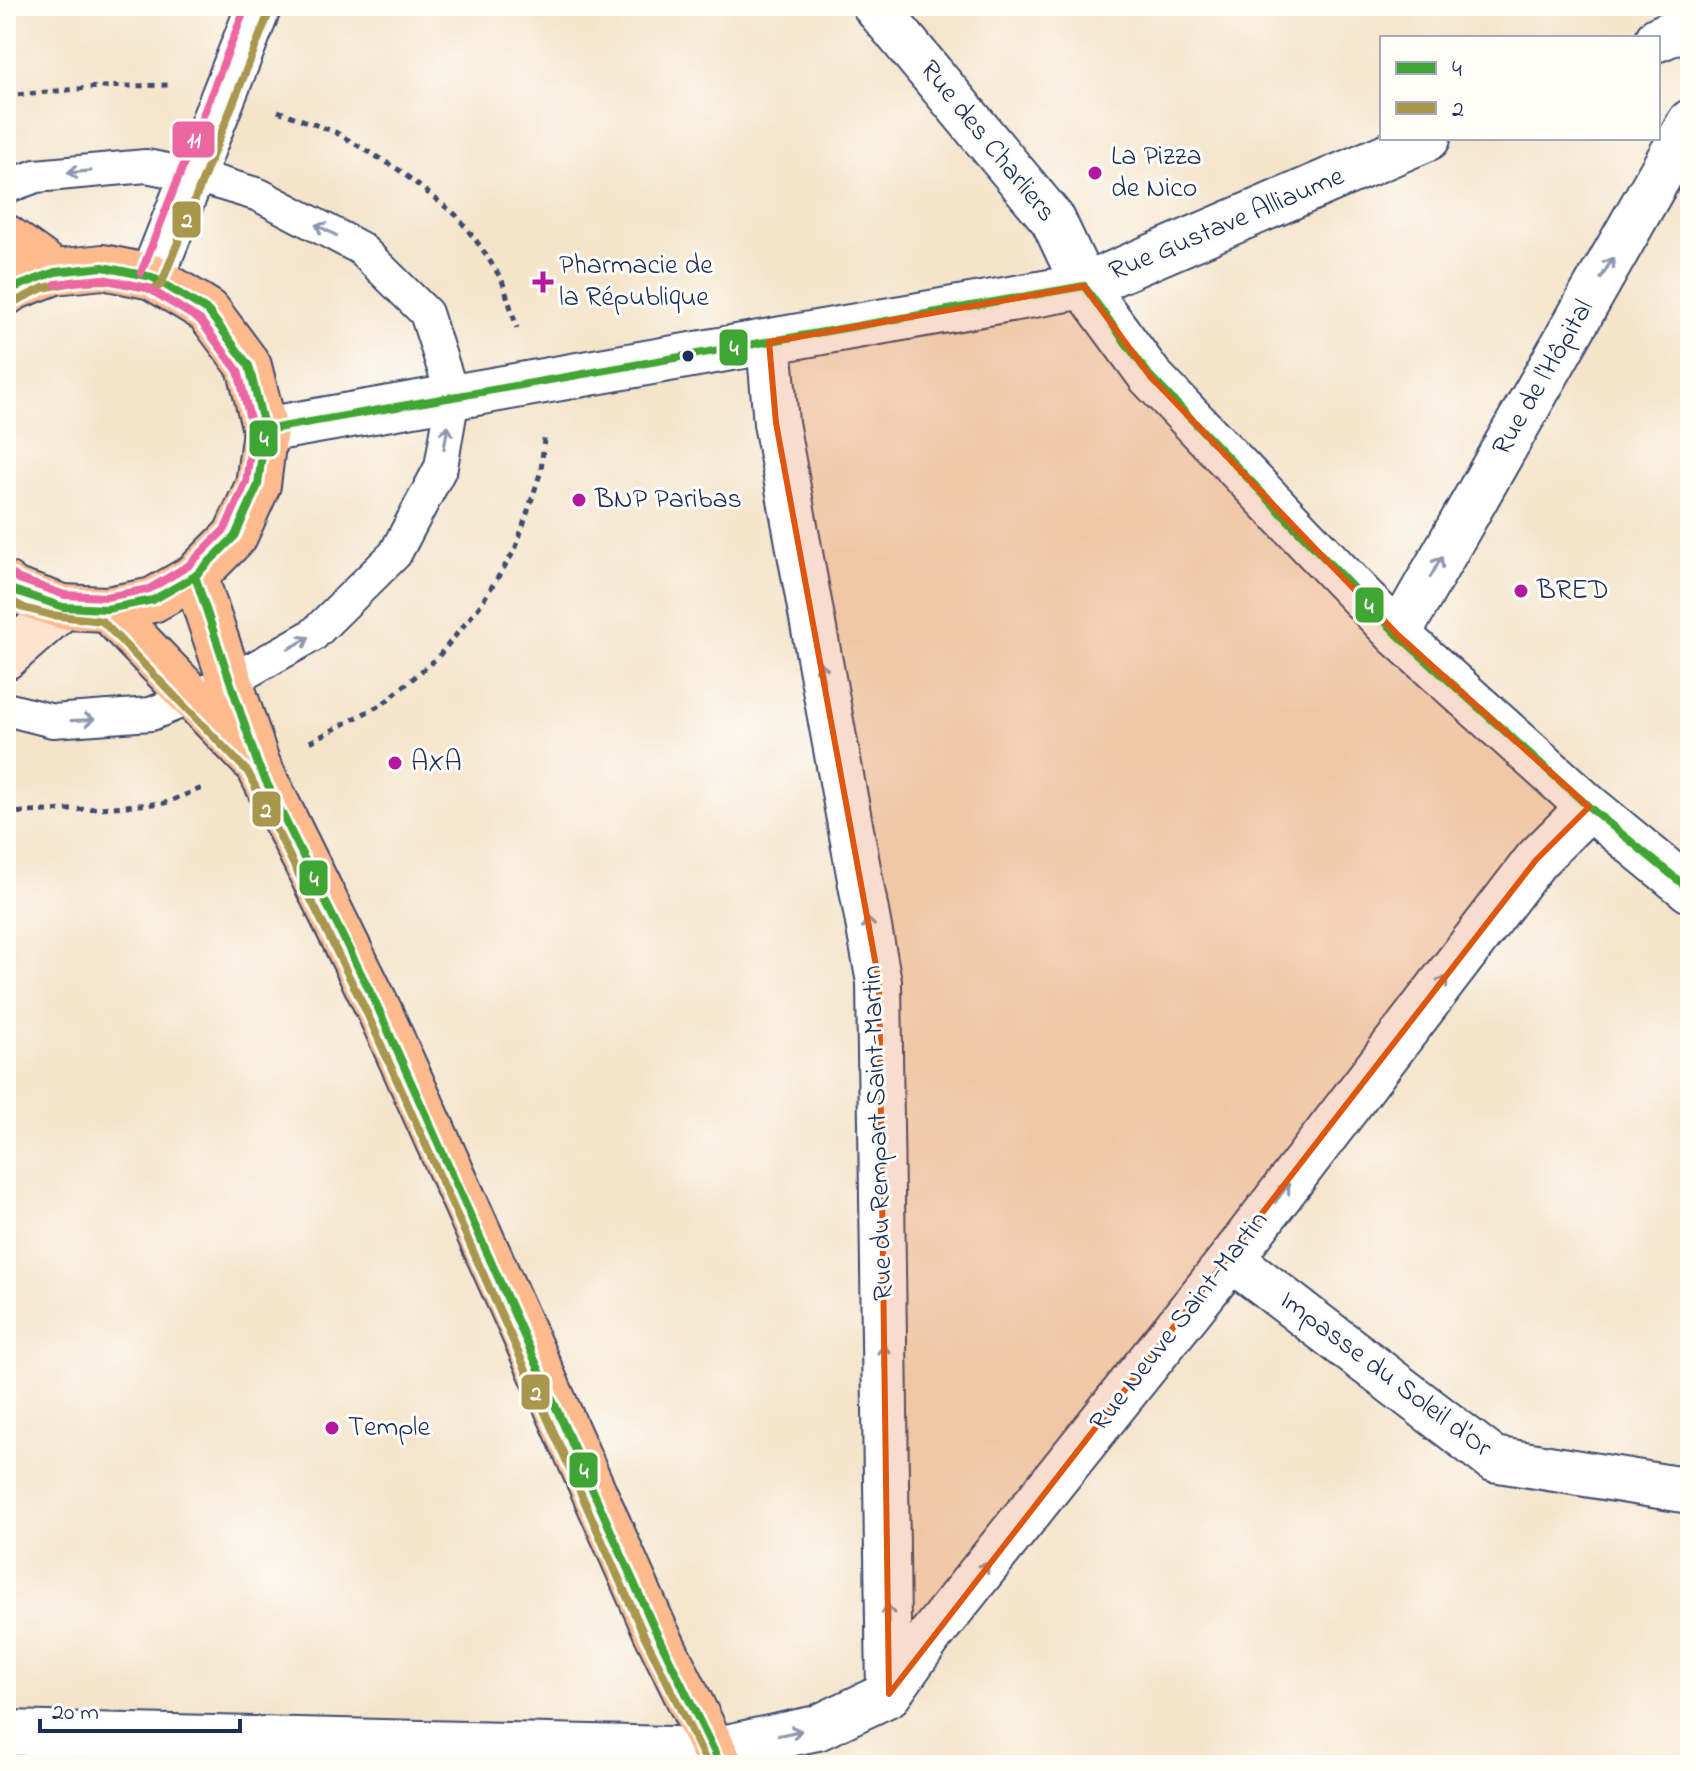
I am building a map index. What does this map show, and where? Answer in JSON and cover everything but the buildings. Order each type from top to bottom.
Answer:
[{"type":"main road","points":[[6,237],[55,272]]},
{"type":"main road","points":[[6,293],[55,272],[103,267],[152,277],[208,311],[241,355],[249,366],[265,430],[258,485],[235,536],[195,576],[153,600],[107,609],[63,607],[13,590],[6,584]]},
{"type":"main road","points":[[195,576],[212,689]]},
{"type":"main road","points":[[6,657],[63,607]]},
{"type":"main road","points":[[107,609],[212,689],[258,765],[378,1008],[655,1630],[717,1757]]},
{"type":"street","points":[[152,277],[259,6]]},
{"type":"street","name":"Rue des Charliers","points":[[875,6],[1053,220],[1084,286],[1150,376],[1398,635],[1589,807],[1690,890]]},
{"type":"street","points":[[1660,38],[1690,25]]},
{"type":"street","name":"Rue de l'Hôpital","points":[[1398,635],[1690,122]]},
{"type":"street","name":"Rue Gustave Alliaume","points":[[265,430],[1084,286],[1423,140]]},
{"type":"street","name":"Rue du Rempart Saint-Martin","points":[[769,342],[776,423],[879,982],[889,1694]]},
{"type":"street","name":"Rue Neuve Saint-Martin","points":[[6,1733],[717,1757],[817,1728],[889,1694],[930,1636],[1231,1259],[1536,860],[1589,807]]},
{"type":"street","name":"Impasse du Soleil d'Or","points":[[1231,1259],[1493,1459],[1690,1491]]},
{"type":"lane","points":[[6,187],[36,176],[146,166],[192,175],[259,195],[360,248],[426,313],[453,397],[441,467],[395,554],[313,635],[212,689],[151,714],[53,721],[6,709]]},
{"type":"highlighted area","points":[[1084,286],[1150,376],[1398,635],[1589,807],[1536,860],[889,1694],[879,982],[776,423],[769,342]]},
{"type":"transit line","name":"11","points":[[141,273],[246,6]]},
{"type":"transit line","name":"2","points":[[12,303],[43,288],[78,281],[107,280],[152,289],[161,285],[270,10]]},
{"type":"transit line","name":"4","points":[[6,293],[55,272],[103,267],[152,277],[208,311],[249,366],[265,430],[258,485],[235,536],[195,576],[153,600],[107,609],[63,607],[13,590],[6,584]]},
{"type":"transit line","name":"11","points":[[14,575],[65,595],[106,597],[149,589],[188,566],[225,529],[246,482],[253,431],[238,371],[200,320],[148,288],[102,279],[56,284]]},
{"type":"transit line","name":"4","points":[[1084,286],[1150,376],[1398,635],[1589,807],[1690,890]]},
{"type":"transit line","name":"4","points":[[265,430],[1084,286]]},
{"type":"transit line","name":"4","points":[[195,576],[258,765],[378,1008],[655,1630],[721,1765]]},
{"type":"transit line","name":"2","points":[[6,598],[24,608],[51,615],[102,621],[248,772],[367,1013],[644,1635],[708,1765]]},
{"type":"place","name":"La Pizza de Nico","points":[[1095,173]]},
{"type":"place","name":"Pharmacie de la République","points":[[543,282]]},
{"type":"place","name":"BNP Paribas","points":[[579,500]]},
{"type":"place","name":"BRED","points":[[1521,591]]},
{"type":"place","name":"AXA","points":[[395,763]]},
{"type":"place","name":"Temple","points":[[332,1428]]}]
